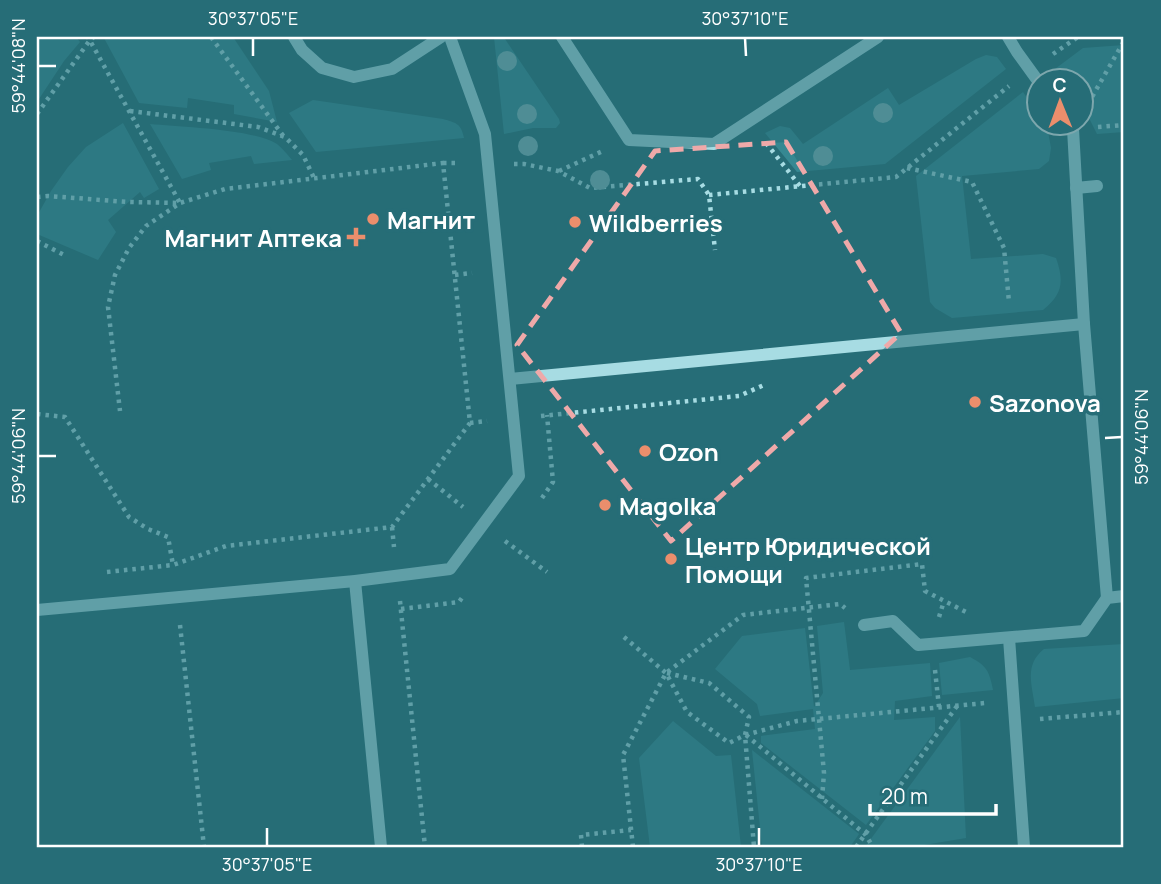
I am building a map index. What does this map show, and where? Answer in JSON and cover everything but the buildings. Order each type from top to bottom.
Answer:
[{"type":"lane","points":[[294,37],[302,50],[322,68],[354,77],[392,69],[441,37]]},
{"type":"lane","points":[[37,610],[355,581],[450,569],[484,525],[519,476],[485,134],[450,37]]},
{"type":"lane","points":[[562,37],[629,140],[714,144],[878,37]]},
{"type":"lane","points":[[1008,37],[1027,66]]},
{"type":"lane","points":[[864,625],[893,621],[918,645],[1084,631],[1107,598],[1084,324],[1073,136]]},
{"type":"lane","points":[[1076,188],[1097,186]]},
{"type":"lane","points":[[510,379],[1084,324]]},
{"type":"lane","points":[[355,581],[381,847]]},
{"type":"lane","points":[[1107,598],[1124,596]]},
{"type":"lane","points":[[1009,638],[1024,847]]},
{"type":"path","points":[[211,37],[285,137],[303,155],[314,178]]},
{"type":"path","points":[[37,114],[91,38],[180,203]]},
{"type":"path","points":[[1094,94],[1124,41]]},
{"type":"path","points":[[709,195],[896,177],[1024,75]]},
{"type":"path","points":[[130,111],[258,127],[285,137]]},
{"type":"path","points":[[102,573],[173,565],[226,546],[392,527],[470,423],[443,163],[225,189],[180,203],[146,226],[129,248],[115,275],[108,307],[120,411]]},
{"type":"path","points":[[524,164],[558,171],[590,188],[698,179],[709,195],[715,250]]},
{"type":"path","points":[[907,168],[972,182],[1004,248],[1011,331]]},
{"type":"path","points":[[37,197],[180,203]]},
{"type":"path","points":[[37,241],[64,255]]},
{"type":"path","points":[[547,415],[739,396],[774,381]]},
{"type":"path","points":[[37,414],[65,417],[129,517],[168,537],[204,847]]},
{"type":"path","points":[[507,543],[547,572]]},
{"type":"path","points":[[822,799],[824,773],[806,578],[922,564],[925,591],[970,614]]},
{"type":"path","points":[[633,847],[623,755],[666,673],[743,615],[840,604],[864,625]]},
{"type":"path","points":[[401,609],[425,847]]},
{"type":"path","points":[[624,637],[666,673],[687,712],[729,743],[745,735],[797,721],[987,702],[1039,719],[1124,712]]},
{"type":"path","points":[[934,663],[939,707]]},
{"type":"path","points":[[666,673],[709,683],[749,717],[745,735],[754,847]]},
{"type":"path","points":[[856,847],[958,705]]},
{"type":"path","points":[[745,735],[865,834],[873,847]]},
{"type":"path","points":[[582,847],[581,835],[631,830]]},
{"type":"highlighted area","points":[[786,142],[901,333],[671,541],[517,345],[655,151]]},
{"type":"shaded area","points":[[42,37],[76,37],[80,42],[37,102],[37,40]]},
{"type":"shaded area","points":[[233,37],[269,91],[277,122],[234,114],[234,105],[188,98],[187,108],[139,103],[104,38]]},
{"type":"shaded area","points":[[494,37],[507,37],[505,39],[559,119],[560,123],[556,128],[533,128],[504,134]]},
{"type":"shaded area","points":[[1124,45],[1124,132],[1097,134],[1094,128],[1094,66],[1059,66],[1083,48]]},
{"type":"shaded area","points":[[986,55],[997,57],[1006,69],[885,164],[797,172],[765,133],[780,126],[790,128],[803,144],[888,88],[899,105]]},
{"type":"shaded area","points":[[1023,92],[1024,136],[1049,136],[1049,161],[1039,169],[962,176],[971,259],[1043,254],[1056,258],[1061,280],[1058,293],[1050,304],[1043,310],[952,318],[935,308],[930,302],[916,176]]},
{"type":"shaded area","points":[[313,100],[443,119],[457,124],[464,138],[316,152],[289,113]]},
{"type":"shaded area","points":[[123,123],[159,189],[144,198],[140,192],[108,220],[116,232],[98,260],[37,234],[37,216],[68,167],[86,147]]},
{"type":"shaded area","points":[[150,124],[251,135],[277,144],[292,160],[254,164],[251,156],[209,163],[211,170],[182,179]]},
{"type":"shaded area","points":[[844,622],[850,670],[930,663],[932,696],[895,701],[894,720],[935,717],[935,731],[866,825],[761,743],[761,736],[815,729],[813,709],[760,716],[757,704],[715,669],[742,636],[805,628],[814,707],[823,693],[817,626]]},
{"type":"shaded area","points":[[1124,644],[1124,698],[1035,707],[1031,683],[1032,668],[1044,649]]},
{"type":"shaded area","points":[[970,657],[986,670],[993,690],[942,695],[939,663]]},
{"type":"shaded area","points":[[960,717],[966,838],[912,847],[865,847]]},
{"type":"shaded area","points":[[673,721],[716,756],[731,755],[741,847],[650,847],[639,758]]},
{"type":"shaded area","points":[[752,750],[859,834],[850,847],[762,847]]},
{"type":"place","name":"Магнит","points":[[373,219]]},
{"type":"place","name":"Wildberries","points":[[575,222]]},
{"type":"place","name":"Магнит Аптека","points":[[356,237]]},
{"type":"place","name":"Sazonova","points":[[975,402]]},
{"type":"place","name":"Ozon","points":[[645,451]]},
{"type":"place","name":"Magolka","points":[[605,505]]},
{"type":"place","name":"Центр Юридической Помощи","points":[[671,559]]}]
